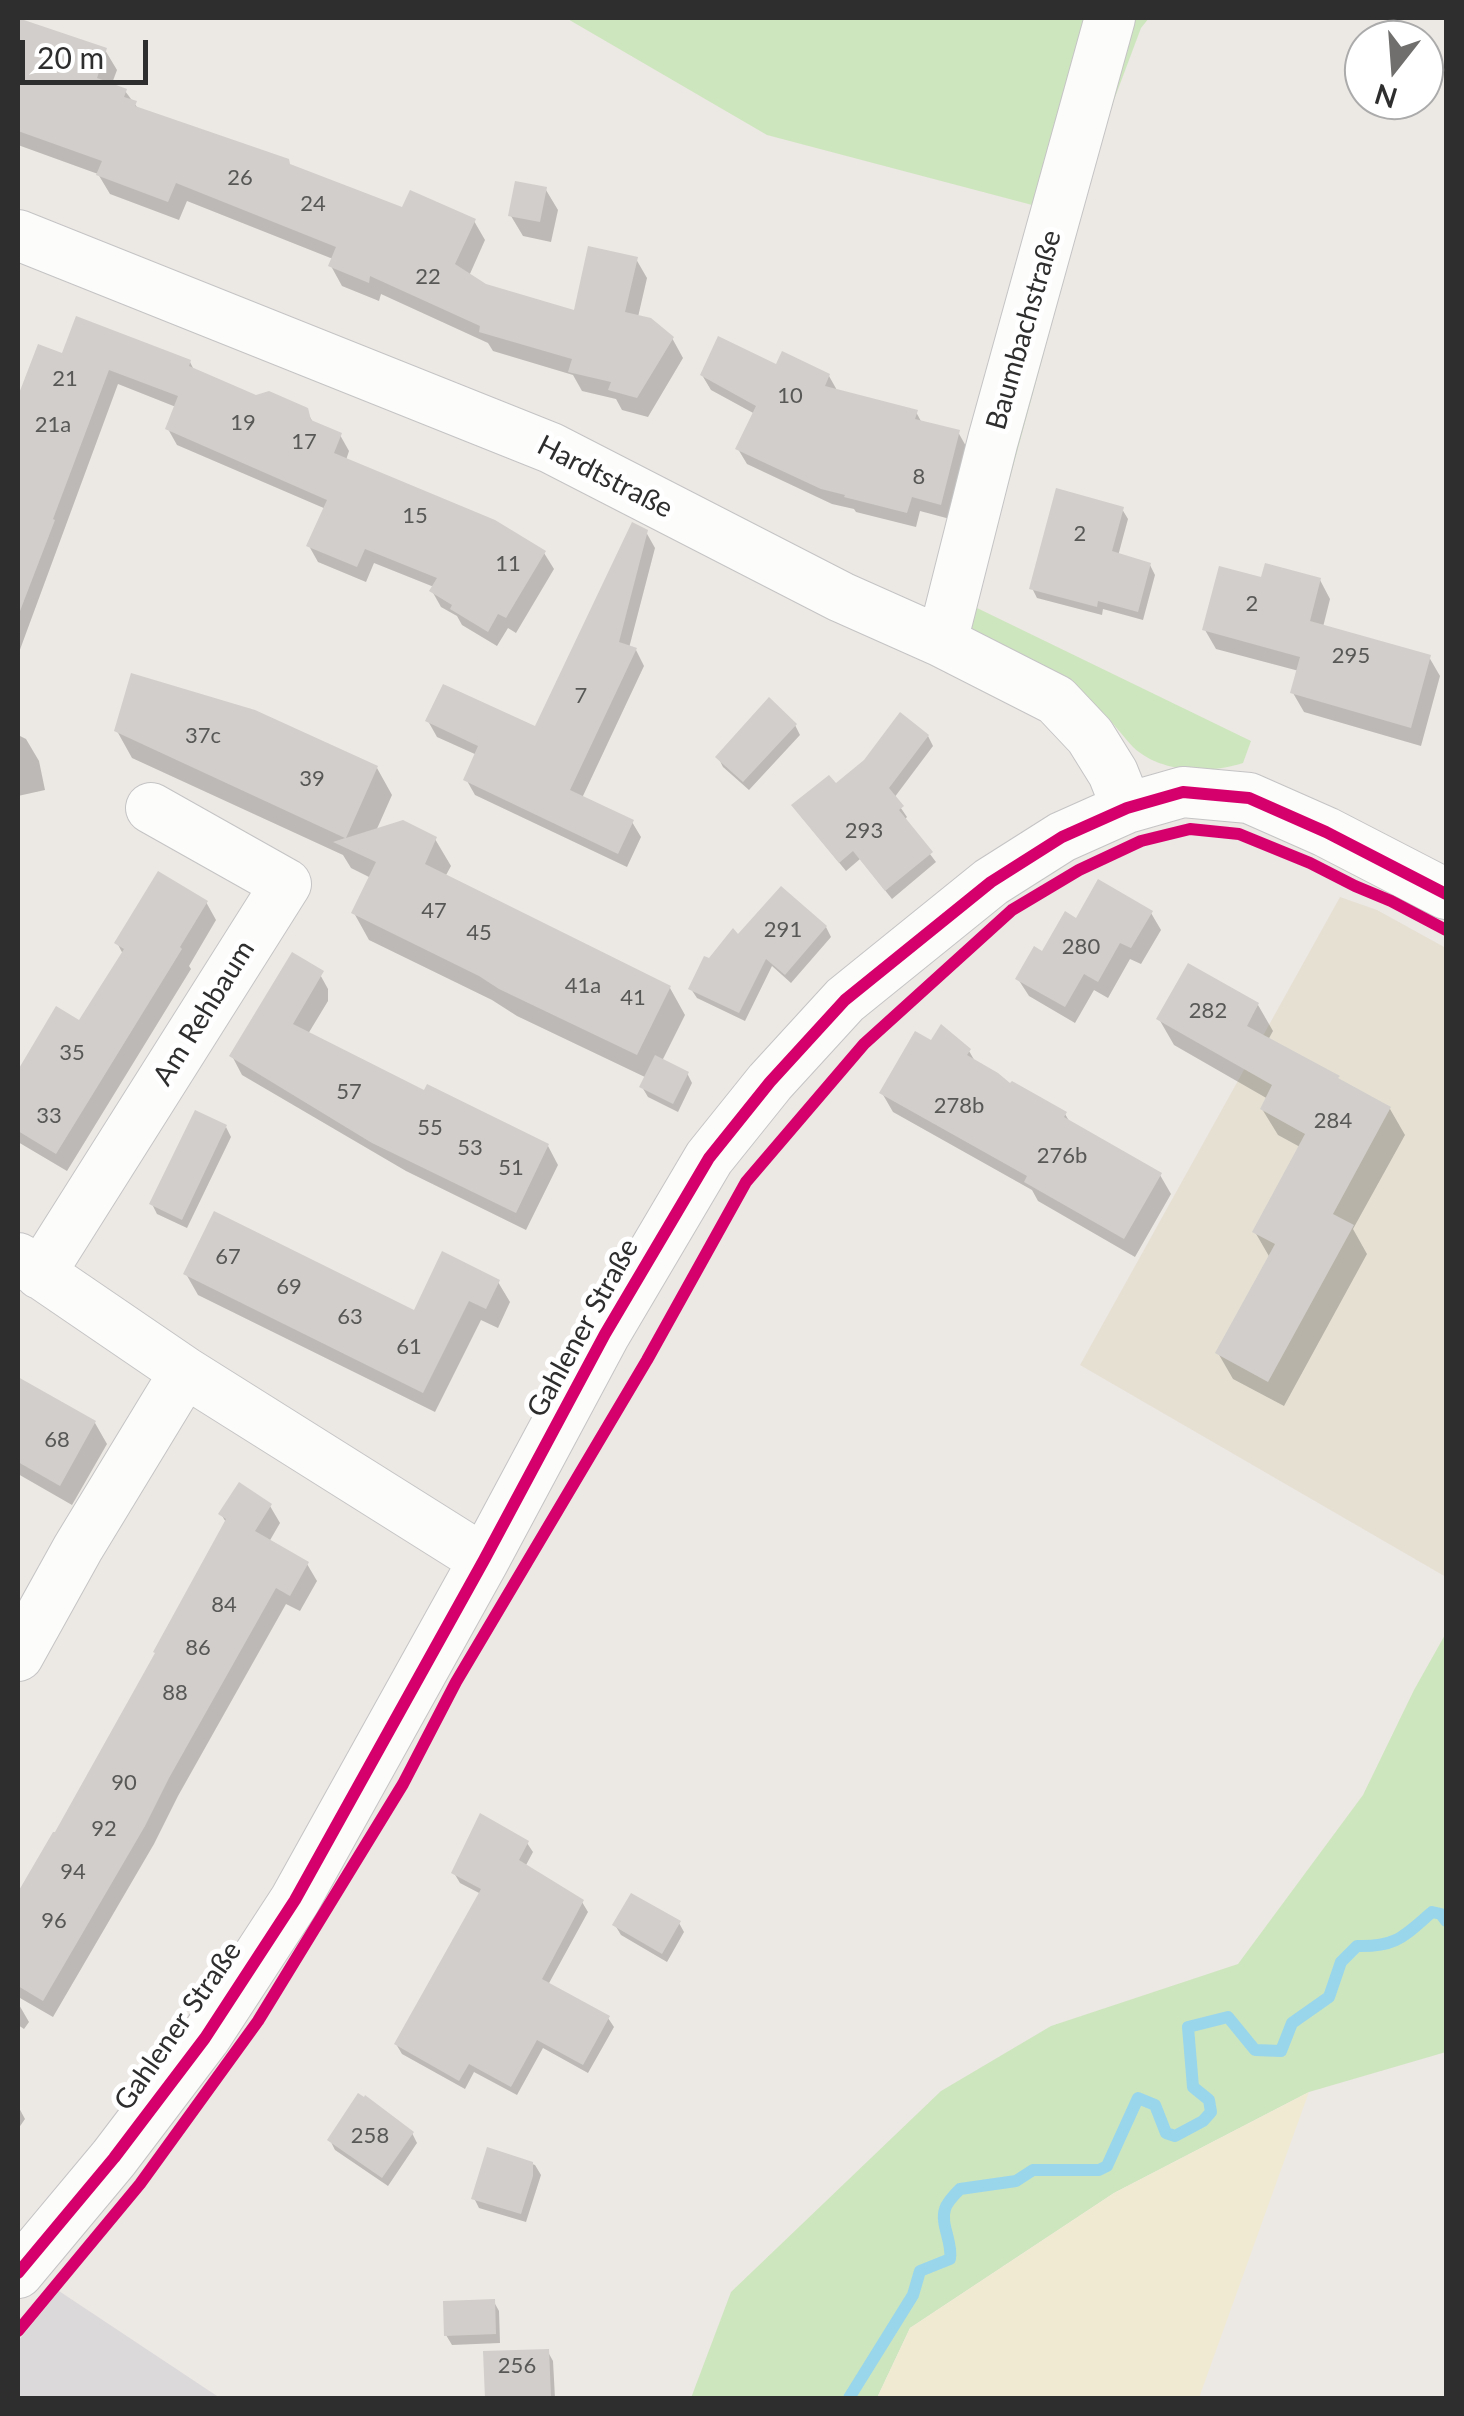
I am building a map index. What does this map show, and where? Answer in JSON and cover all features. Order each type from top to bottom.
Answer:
[{"type":"street","name":"Baumbachstraße","points":[[942,642],[1110,18]]},
{"type":"street","name":"Hardtstraße","points":[[18,236],[551,448],[840,598],[942,642],[1056,700],[1090,736],[1113,773],[1127,808]]},
{"type":"street","name":"Gahlener Straße","points":[[18,2273],[126,2143],[205,2038],[255,1962],[295,1900],[605,1334],[709,1158],[770,1082],[845,1000],[990,882],[1062,837],[1127,808],[1183,792],[1249,798],[1326,832],[1446,894]]},
{"type":"street","name":"Am Rehbaum","points":[[151,808],[286,884],[28,1266],[185,1372],[484,1560]]},
{"type":"street","points":[[18,1656],[78,1548],[185,1372]]},
{"type":"shaded area","points":[[1340,897],[1377,910],[1446,948],[1446,1577],[1080,1365]]},
{"type":"shaded area","points":[[59,2291],[220,2398],[18,2398],[18,2341]]},
{"type":"green space","points":[[566,18],[1098,18],[1036,206],[767,135]]},
{"type":"green space","points":[[1122,18],[1149,18],[1141,28],[1108,116],[975,607],[1251,741],[1243,763],[1215,769],[1185,769],[1144,756],[1091,702],[963,629]]},
{"type":"green space","points":[[1446,1633],[1446,2052],[1309,2092],[1114,2193],[910,2328],[877,2398],[691,2398],[731,2292],[941,2091],[1051,2026],[1238,1964],[1363,1795]]},
{"type":"sand","points":[[1309,2092],[1199,2398],[877,2398],[910,2328],[1114,2193]]},
{"type":"building","points":[[18,18],[107,48],[97,78],[127,89],[124,97],[137,101],[135,106],[289,159],[290,164],[402,207],[410,190],[476,219],[455,264],[486,284],[574,310],[588,246],[638,257],[625,312],[651,318],[674,337],[637,398],[608,390],[611,382],[568,372],[572,359],[479,332],[480,326],[370,276],[369,283],[328,266],[336,247],[176,183],[168,202],[96,175],[102,161],[18,131]]},
{"type":"building","points":[[515,181],[547,187],[540,222],[508,216]]},
{"type":"building","points":[[76,316],[191,360],[189,366],[256,395],[269,391],[308,408],[311,420],[342,433],[334,453],[495,520],[546,551],[506,618],[498,614],[488,632],[429,591],[437,578],[365,549],[357,567],[306,546],[327,500],[165,429],[178,396],[109,370],[18,610],[18,396],[38,344],[62,353]]},
{"type":"building","points":[[718,336],[776,364],[782,351],[830,374],[825,386],[918,410],[915,419],[960,430],[941,505],[912,497],[907,513],[844,497],[735,449],[756,406],[700,375]]},
{"type":"building","points":[[1056,488],[1124,507],[1112,551],[1151,563],[1138,612],[1098,601],[1097,607],[1029,589]]},
{"type":"building","points":[[632,522],[648,530],[619,642],[637,648],[570,790],[634,820],[618,854],[463,780],[478,746],[425,721],[443,684],[535,726]]},
{"type":"building","points":[[1265,563],[1321,578],[1310,621],[1431,655],[1411,728],[1290,693],[1300,657],[1202,630],[1219,566],[1261,577]]},
{"type":"building","points":[[131,673],[255,710],[378,766],[346,838],[403,820],[437,837],[425,864],[671,986],[637,1055],[351,913],[376,862],[333,842],[345,838],[114,731]]},
{"type":"building","points":[[769,697],[797,724],[743,782],[715,757]]},
{"type":"building","points":[[900,712],[929,735],[889,788],[904,806],[899,810],[933,852],[885,891],[853,851],[839,863],[791,805],[829,775],[836,783],[864,760]]},
{"type":"building","points":[[158,871],[208,901],[56,1154],[18,1131],[18,1070],[56,1006],[79,1020],[124,949],[114,943]]},
{"type":"building","points":[[1098,879],[1153,911],[1131,948],[1120,943],[1098,982],[1084,974],[1065,1007],[1015,979],[1034,946],[1042,951],[1065,911],[1076,918]]},
{"type":"building","points":[[781,886],[827,926],[785,975],[766,959],[739,1013],[688,989],[704,956],[709,958],[733,928],[738,934]]},
{"type":"building","points":[[292,952],[324,971],[293,1024],[424,1090],[427,1084],[549,1144],[516,1213],[372,1143],[229,1056]]},
{"type":"building","points":[[1188,963],[1259,1003],[1247,1026],[1391,1107],[1333,1214],[1354,1225],[1268,1382],[1215,1353],[1275,1244],[1252,1232],[1305,1134],[1260,1109],[1272,1085],[1156,1019]]},
{"type":"building","points":[[941,1024],[971,1049],[967,1055],[1010,1083],[1067,1112],[1064,1117],[1162,1173],[1124,1239],[1024,1182],[1027,1176],[879,1093],[915,1031],[931,1040]]},
{"type":"building","points":[[655,1055],[689,1072],[673,1104],[639,1087]]},
{"type":"building","points":[[195,1110],[227,1125],[182,1220],[149,1204]]},
{"type":"building","points":[[214,1211],[414,1310],[442,1251],[500,1280],[486,1309],[469,1301],[423,1393],[183,1274]]},
{"type":"building","points":[[18,1377],[96,1421],[60,1486],[18,1462]]},
{"type":"building","points":[[239,1482],[272,1504],[255,1531],[309,1562],[290,1596],[276,1588],[43,2001],[18,1986],[18,1892],[155,1653],[226,1519],[218,1514]]},
{"type":"building","points":[[480,1813],[529,1841],[519,1860],[584,1900],[542,1979],[610,2016],[583,2065],[537,2040],[511,2087],[469,2064],[459,2081],[394,2044],[481,1889],[451,1873]]},
{"type":"building","points":[[631,1893],[681,1921],[662,1954],[612,1925]]},
{"type":"building","points":[[358,2093],[414,2132],[382,2178],[327,2140]]},
{"type":"building","points":[[487,2147],[533,2162],[533,2176],[521,2214],[471,2199]]},
{"type":"building","points":[[495,2299],[496,2334],[444,2336],[443,2301]]},
{"type":"building","points":[[549,2349],[551,2398],[485,2398],[483,2351]]},
{"type":"waterway","points":[[849,2398],[913,2295],[920,2271],[950,2259],[944,2215],[947,2204],[960,2189],[1016,2181],[1033,2170],[1099,2170],[1107,2166],[1138,2098],[1155,2105],[1166,2133],[1175,2136],[1203,2121],[1211,2112],[1209,2100],[1193,2087],[1188,2027],[1228,2017],[1255,2050],[1281,2051],[1292,2023],[1329,1997],[1341,1962],[1357,1946],[1399,1938],[1432,1912],[1441,1914],[1446,1921]]},
{"type":"cycle path","points":[[18,2273],[114,2158],[205,2038],[295,1900],[605,1334],[709,1158],[770,1082],[845,1000],[991,882],[1062,837],[1127,808],[1183,792],[1249,798],[1326,832],[1446,894]]},
{"type":"cycle path","points":[[18,2331],[140,2184],[258,2021],[403,1784],[456,1682],[647,1360],[746,1182],[864,1044],[1012,910],[1079,870],[1141,841],[1190,829],[1239,834],[1310,863],[1446,930]]}]
